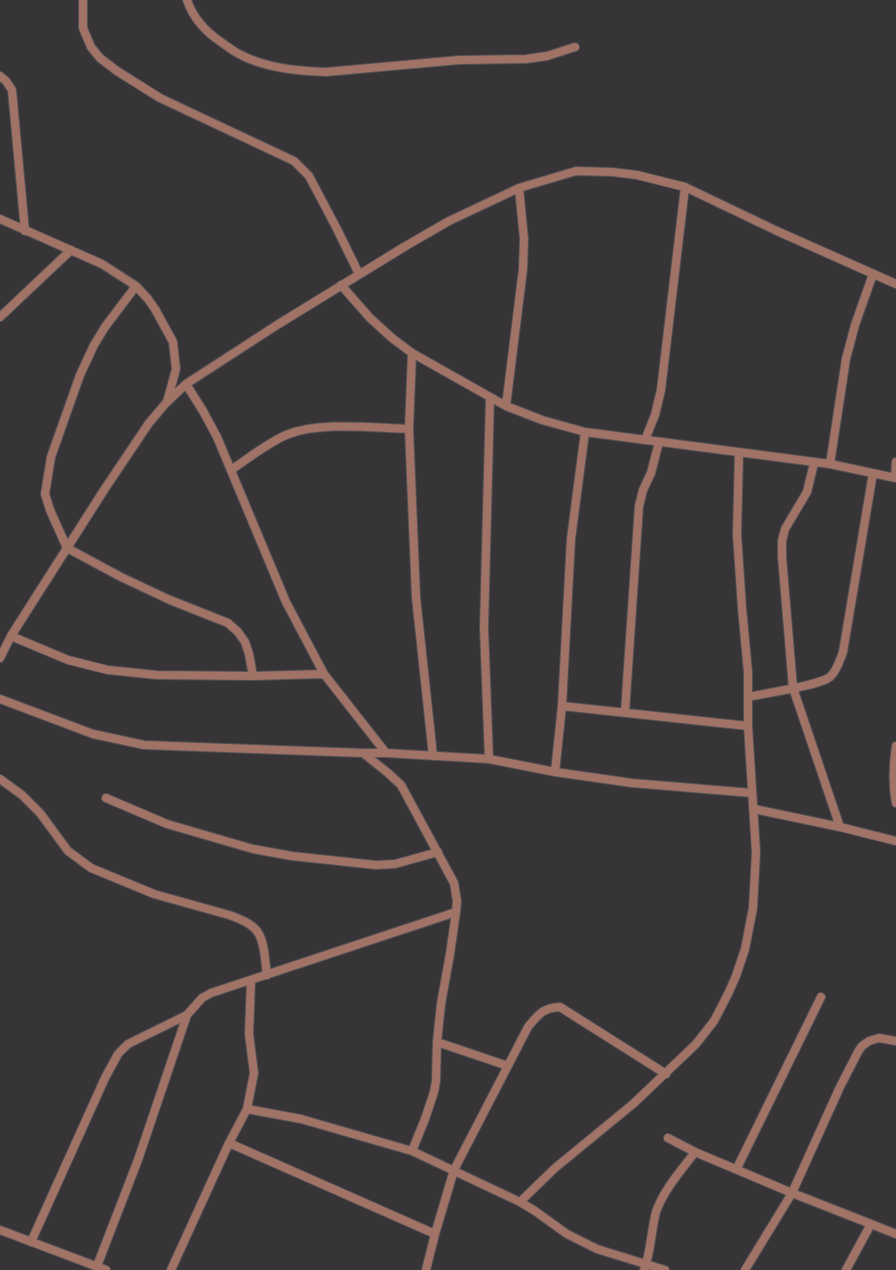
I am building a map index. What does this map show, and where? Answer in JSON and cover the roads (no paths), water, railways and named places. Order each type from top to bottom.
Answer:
[{"type":"street","points":[[83,0],[83,28],[90,47],[100,58],[116,71],[160,98],[294,161],[309,176],[359,274]]},
{"type":"street","points":[[187,0],[203,28],[239,54],[276,66],[312,71],[326,72],[459,60],[526,59],[547,56],[575,47]]},
{"type":"street","points":[[0,76],[6,80],[12,90],[25,231]]},
{"type":"street","points":[[0,658],[67,548],[149,423],[166,403],[186,384],[341,285],[449,221],[519,188],[576,171],[612,172],[637,175],[684,187],[896,284]]},
{"type":"street","points":[[644,440],[655,415],[660,390],[684,187]]},
{"type":"street","points":[[506,406],[524,269],[524,239],[519,188]]},
{"type":"street","points":[[0,219],[107,267],[136,286],[148,299],[173,342],[176,369],[166,403]]},
{"type":"street","points":[[0,317],[71,250]]},
{"type":"street","points":[[830,464],[846,359],[855,325],[873,274]]},
{"type":"street","points":[[341,285],[370,318],[392,338],[412,353],[490,398],[506,406],[552,423],[585,432],[830,464],[895,478],[896,462]]},
{"type":"street","points":[[136,286],[105,327],[94,345],[80,375],[50,457],[44,494],[67,548],[135,584],[170,600],[228,623],[238,632],[245,642],[253,676]]},
{"type":"street","points":[[412,353],[409,429],[416,597],[433,756]]},
{"type":"street","points":[[186,384],[204,411],[214,431],[286,602],[324,674],[386,753]]},
{"type":"street","points":[[489,759],[484,628],[490,398]]},
{"type":"street","points":[[231,470],[269,444],[299,431],[325,427],[409,429]]},
{"type":"street","points":[[555,772],[562,706],[571,539],[585,432]]},
{"type":"street","points":[[625,712],[639,506],[643,490],[651,473],[659,442]]},
{"type":"street","points":[[520,1202],[555,1168],[633,1104],[696,1044],[714,1020],[736,976],[746,949],[753,908],[756,852],[748,726],[748,672],[742,608],[738,534],[739,453]]},
{"type":"street","points":[[814,463],[807,492],[785,529],[782,541],[782,557],[794,688],[840,827]]},
{"type":"street","points":[[748,697],[813,684],[829,677],[835,671],[843,652],[872,473]]},
{"type":"street","points":[[12,636],[68,660],[108,670],[157,675],[253,676],[324,674]]},
{"type":"street","points":[[0,699],[93,734],[144,745],[363,754],[386,753],[489,759],[555,772],[632,783],[752,793]]},
{"type":"street","points":[[562,706],[748,726]]},
{"type":"street","points":[[896,746],[893,785],[896,803]]},
{"type":"street","points":[[363,754],[401,785],[454,883],[456,912],[443,992],[437,1042],[436,1081],[425,1119],[412,1151]]},
{"type":"street","points":[[0,779],[22,795],[40,813],[68,851],[92,868],[154,894],[241,919],[252,927],[257,931],[261,942],[267,975]]},
{"type":"street","points":[[106,798],[167,824],[253,849],[292,856],[376,865],[395,864],[438,852]]},
{"type":"street","points":[[754,809],[840,827],[896,841]]},
{"type":"street","points":[[31,1242],[105,1078],[118,1054],[128,1044],[187,1015],[202,998],[211,993],[456,912]]},
{"type":"street","points":[[171,1270],[229,1143],[247,1109],[254,1073],[249,1034],[251,980]]},
{"type":"street","points":[[737,1168],[821,998]]},
{"type":"street","points":[[426,1270],[454,1170],[528,1027],[544,1010],[560,1007],[666,1074]]},
{"type":"street","points":[[97,1266],[138,1160],[187,1015]]},
{"type":"street","points":[[745,1270],[792,1193],[840,1087],[858,1052],[862,1046],[869,1041],[879,1038],[896,1041]]},
{"type":"street","points":[[437,1042],[508,1066]]},
{"type":"street","points":[[247,1109],[301,1119],[412,1151],[520,1202],[536,1211],[567,1234],[597,1249],[645,1267],[666,1270]]},
{"type":"street","points":[[668,1138],[695,1152],[737,1168],[792,1193],[896,1234]]},
{"type":"street","points":[[229,1143],[435,1234]]},
{"type":"street","points":[[645,1267],[652,1227],[663,1196],[670,1184],[695,1152]]},
{"type":"street","points":[[846,1270],[871,1224]]},
{"type":"street","points":[[1,1234],[31,1242],[106,1270]]}]
